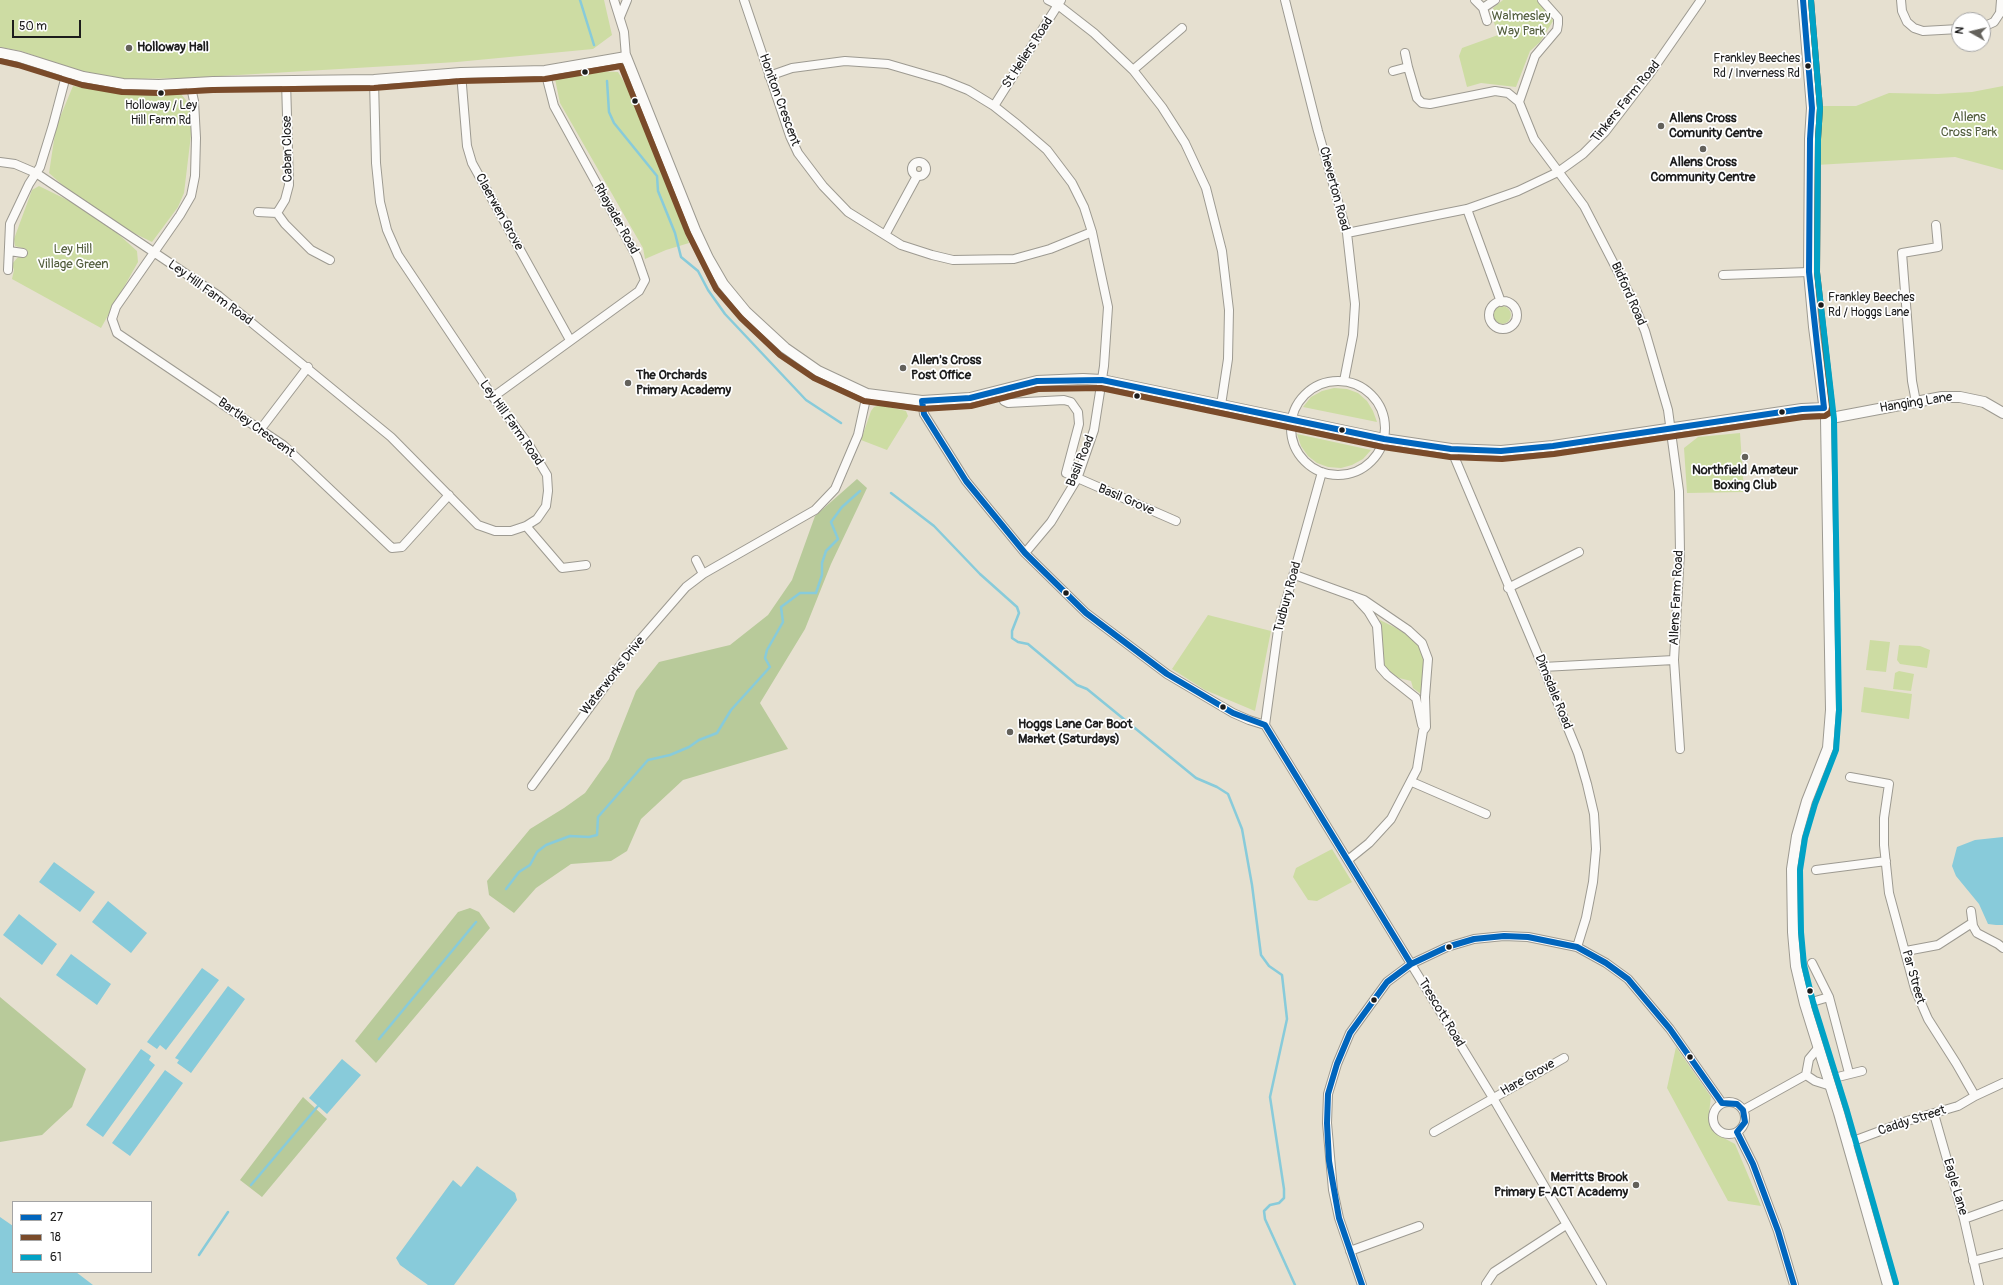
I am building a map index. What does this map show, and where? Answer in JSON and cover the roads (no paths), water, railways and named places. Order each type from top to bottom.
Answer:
[{"type":"street","points":[[614,0],[624,32],[626,57],[695,230],[708,258],[723,284],[746,312],[785,348],[818,371],[868,394],[922,401],[970,398],[1037,382],[1083,379],[1102,380],[1384,439],[1450,449],[1501,451],[1672,429],[1802,409],[1824,408]]},
{"type":"street","points":[[620,17],[628,0]]},
{"type":"street","name":"Honiton Crescent","points":[[744,0],[790,136],[798,153],[823,186],[848,212],[907,247],[954,260],[1014,259],[1050,249],[1092,232]]},
{"type":"street","points":[[1048,0],[1060,3],[1133,70],[1162,107],[1185,143],[1206,188],[1222,251],[1229,310],[1228,359],[1221,405]]},
{"type":"street","name":"Cheverton Road","points":[[1285,0],[1318,131],[1347,233],[1355,304],[1353,335],[1344,381]]},
{"type":"street","points":[[1475,0],[1483,8],[1487,21]]},
{"type":"street","points":[[1483,8],[1495,0]]},
{"type":"street","points":[[1405,53],[1417,98],[1422,103],[1430,104],[1495,91],[1508,93],[1519,102],[1535,56],[1557,30],[1558,18],[1542,0]]},
{"type":"street","name":"Tinkers Farm Road","points":[[1347,233],[1467,209],[1518,191],[1558,172],[1583,154],[1606,132],[1652,72],[1701,0]]},
{"type":"street","points":[[1802,0],[1812,108],[1810,138],[1810,272],[1814,327],[1826,419],[1831,723],[1828,748],[1807,801],[1797,836],[1792,876],[1793,932],[1796,966],[1805,1004],[1848,1143],[1888,1285]]},
{"type":"street","points":[[1901,0],[1902,11],[1907,22],[1914,28],[1923,31],[1951,29]]},
{"type":"street","points":[[1991,23],[1994,22],[2000,12],[2001,0]]},
{"type":"street","name":"St Heliers Road","points":[[994,106],[1060,3]]},
{"type":"street","points":[[1133,70],[1182,28]]},
{"type":"street","points":[[0,53],[20,57],[83,77],[123,84],[374,80],[461,73],[545,71],[626,57]]},
{"type":"street","name":"Basil Road","points":[[769,76],[792,68],[845,61],[888,64],[943,80],[968,90],[994,106],[1047,150],[1072,183],[1084,207],[1092,232],[1108,307],[1102,380],[1094,430],[1077,479],[1051,522],[1025,553]]},
{"type":"street","points":[[1393,71],[1408,67]]},
{"type":"street","name":"Rhayader Road","points":[[493,397],[639,291],[645,280],[637,257],[554,106],[545,71]]},
{"type":"street","points":[[8,270],[10,224],[40,167],[54,125],[66,72]]},
{"type":"street","name":"Claerwen Grove","points":[[461,73],[467,146],[472,162],[570,340]]},
{"type":"street","name":"Ley Hill Farm Road","points":[[0,162],[15,164],[36,173],[219,296],[308,367],[391,437],[478,525],[494,531],[511,531],[526,526],[537,519],[546,506],[548,491],[547,475],[529,445],[493,397],[398,255],[387,230],[380,202],[378,186],[374,80]]},
{"type":"street","name":"Caban Close","points":[[277,213],[285,200],[288,185],[286,81]]},
{"type":"street","name":"Bartley Crescent","points":[[190,83],[194,101],[196,138],[195,176],[190,196],[180,215],[116,307],[112,319],[118,333],[283,445],[392,548],[402,547],[449,495]]},
{"type":"street","name":"Bidford Road","points":[[1519,102],[1534,139],[1584,206],[1630,295],[1645,331],[1672,429]]},
{"type":"street","points":[[885,235],[916,176]]},
{"type":"street","points":[[1467,209],[1501,302]]},
{"type":"street","points":[[258,212],[277,213],[285,224],[311,250],[330,260]]},
{"type":"street","points":[[1916,402],[1912,382],[1902,253],[1938,246],[1936,225]]},
{"type":"street","points":[[9,251],[23,253]]},
{"type":"street","points":[[1723,275],[1810,272]]},
{"type":"street","points":[[260,430],[308,367]]},
{"type":"street","points":[[1344,381],[1355,384],[1366,390],[1377,402],[1384,418],[1384,439],[1374,459],[1359,470],[1342,475],[1322,472],[1310,465],[1300,455],[1293,441],[1292,419],[1297,406],[1312,389],[1331,382],[1344,381]]},
{"type":"street","points":[[999,391],[1004,401],[1008,403],[1064,400],[1071,402],[1078,412],[1079,424],[1066,473],[1077,479]]},
{"type":"street","name":"Waterworks Drive","points":[[532,786],[633,648],[686,587],[704,574],[814,510],[835,489],[858,435],[868,394]]},
{"type":"street","name":"Hanging Lane","points":[[1826,419],[1942,397],[1960,397],[1984,402],[2003,413]]},
{"type":"street","points":[[922,401],[924,414],[966,482],[1025,553],[1086,613],[1167,674],[1233,713],[1265,725]]},
{"type":"street","name":"Allens Farm Road","points":[[1543,667],[1674,660],[1680,552],[1680,491],[1672,429]]},
{"type":"street","name":"Dimsdale Road","points":[[1450,449],[1578,753],[1594,814],[1596,849],[1593,882],[1586,918],[1577,947]]},
{"type":"street","name":"Tudbury Road","points":[[1265,725],[1278,630],[1295,574],[1322,472]]},
{"type":"street","name":"Basil Grove","points":[[1077,479],[1176,521]]},
{"type":"street","points":[[526,526],[562,568],[586,565]]},
{"type":"street","points":[[1508,588],[1579,552]]},
{"type":"street","points":[[696,560],[704,574]]},
{"type":"street","points":[[1295,574],[1364,600],[1408,630],[1422,643],[1428,659],[1425,698],[1426,727],[1423,731]]},
{"type":"street","points":[[1348,860],[1369,843],[1391,819],[1418,769],[1423,731],[1416,698],[1387,675],[1380,667],[1377,626],[1368,611],[1353,596]]},
{"type":"street","points":[[1674,660],[1680,749]]},
{"type":"street","name":"Trescott Road","points":[[1265,725],[1493,1098],[1602,1285]]},
{"type":"street","name":"Par Street","points":[[1850,777],[1889,784],[1884,818],[1884,845],[1891,902],[1906,951],[1915,989],[1923,1010],[1975,1096]]},
{"type":"street","points":[[1412,782],[1486,814]]},
{"type":"street","points":[[1816,870],[1886,861]]},
{"type":"street","points":[[1971,911],[1972,923],[1977,933],[2003,948]]},
{"type":"street","points":[[1906,951],[1938,945],[1972,923]]},
{"type":"street","points":[[1362,1285],[1339,1218],[1333,1190],[1327,1123],[1328,1094],[1336,1064],[1350,1033],[1388,982],[1411,964],[1447,947],[1474,939],[1504,936],[1528,937],[1577,947],[1606,963],[1628,979],[1670,1029],[1722,1103]]},
{"type":"street","points":[[1812,963],[1829,998],[1849,1073]]},
{"type":"street","points":[[1805,1004],[1829,998]]},
{"type":"street","points":[[1806,1075],[1809,1059],[1819,1047]]},
{"type":"street","name":"Hare Grove","points":[[1434,1132],[1564,1058]]},
{"type":"street","points":[[1838,1077],[1849,1073],[1862,1071]]},
{"type":"street","points":[[1743,1110],[1806,1075]]},
{"type":"street","points":[[1806,1075],[1815,1082],[1831,1086]]},
{"type":"street","name":"Caddy Street","points":[[1848,1143],[1900,1124],[1958,1106],[2003,1083]]},
{"type":"street","points":[[1722,1103],[1737,1104],[1743,1110],[1744,1122],[1736,1132],[1725,1134],[1720,1131],[1714,1123],[1715,1110],[1722,1103]]},
{"type":"street","name":"Eagle Lane","points":[[1934,1114],[1964,1219],[1979,1285]]},
{"type":"street","points":[[1736,1132],[1753,1164],[1778,1231],[1794,1285]]},
{"type":"street","points":[[1964,1219],[2003,1205]]},
{"type":"street","points":[[1486,1284],[1494,1272],[1566,1225]]},
{"type":"street","points":[[1350,1251],[1419,1226]]},
{"type":"street","points":[[1974,1261],[2003,1253]]},
{"type":"water","points":[[2003,837],[2003,925],[1988,924],[1979,904],[1956,876],[1952,866],[1957,847],[1975,840]]},
{"type":"water","points":[[54,862],[95,892],[80,912],[39,882]]},
{"type":"water","points":[[108,901],[147,933],[131,953],[92,922]]},
{"type":"water","points":[[19,914],[57,944],[42,965],[3,935]]},
{"type":"water","points":[[71,954],[111,984],[97,1005],[56,975]]},
{"type":"water","points":[[202,968],[219,980],[166,1050],[160,1045],[157,1049],[147,1042]]},
{"type":"water","points":[[228,986],[245,999],[191,1073],[177,1063],[179,1060],[175,1058]]},
{"type":"water","points":[[141,1049],[151,1056],[149,1060],[155,1065],[103,1137],[86,1125]]},
{"type":"water","points":[[342,1059],[361,1075],[327,1114],[309,1098]]},
{"type":"water","points":[[165,1070],[183,1083],[130,1156],[112,1143]]},
{"type":"water","points":[[477,1166],[515,1193],[517,1200],[454,1285],[428,1285],[400,1265],[396,1258],[453,1180],[461,1187]]},
{"type":"water","points":[[0,1217],[12,1225],[12,1273],[77,1273],[93,1285],[0,1285]]},
{"type":"waterway","points":[[580,0],[594,45]]},
{"type":"waterway","points":[[607,81],[609,112],[614,123],[657,176],[658,191],[675,233],[681,257],[698,271],[708,290],[725,314],[806,400],[841,423]]},
{"type":"waterway","points":[[506,889],[519,872],[530,865],[537,852],[546,845],[570,836],[589,837],[597,835],[598,817],[648,760],[670,755],[689,747],[699,740],[717,733],[731,710],[770,667],[765,658],[767,650],[783,622],[781,607],[800,593],[816,593],[822,575],[822,563],[826,551],[838,539],[831,522],[842,507],[860,491]]},
{"type":"waterway","points":[[891,493],[934,526],[980,574],[1017,607],[1019,613],[1012,631],[1012,638],[1018,642],[1028,644],[1077,685],[1087,689],[1196,778],[1217,787],[1228,794],[1242,829],[1252,885],[1261,955],[1269,966],[1282,975],[1287,1019],[1270,1097],[1284,1189],[1284,1198],[1279,1203],[1270,1205],[1264,1211],[1265,1219],[1295,1285]]},
{"type":"waterway","points":[[379,1039],[476,922]]},
{"type":"waterway","points":[[251,1185],[318,1106]]},
{"type":"waterway","points":[[199,1255],[228,1212]]},
{"type":"place","name":"Holloway Hall","points":[[129,48]]},
{"type":"place","name":"Frankley Beeches Rd / Inverness Rd","points":[[1808,66]]},
{"type":"place","name":"Holloway / Ley Hill Farm Rd","points":[[161,93]]},
{"type":"place","name":"Allens Cross Comunity Centre","points":[[1661,126]]},
{"type":"place","name":"Allens Cross Community Centre","points":[[1703,149]]},
{"type":"place","name":"Frankley Beeches Rd / Hoggs Lane","points":[[1821,305]]},
{"type":"place","name":"Allen's Cross Post Office","points":[[903,368]]},
{"type":"place","name":"The Orchards Primary Academy","points":[[628,383]]},
{"type":"place","name":"Northfield Amateur Boxing Club","points":[[1745,457]]},
{"type":"place","name":"Hoggs Lane Car Boot Market (Saturdays)","points":[[1010,732]]},
{"type":"place","name":"Merritts Brook Primary E-ACT Academy","points":[[1636,1185]]},
{"type":"park label","name":"Walmesley Way Park","points":[[1521,24]]},
{"type":"park label","name":"Allens Cross Park","points":[[1969,126]]},
{"type":"park label","name":"Ley Hill Village Green","points":[[73,258]]}]
